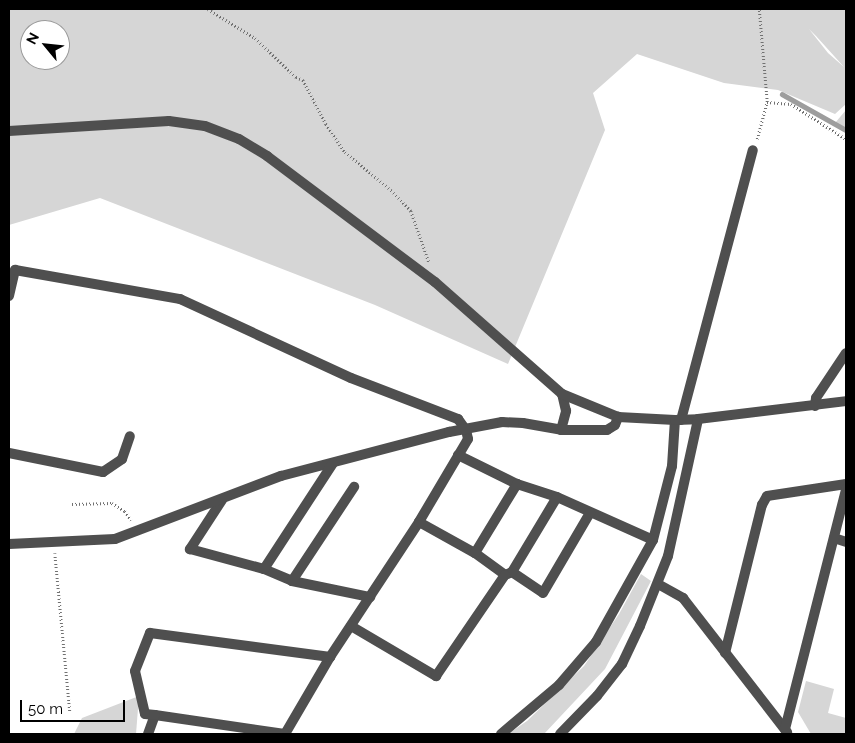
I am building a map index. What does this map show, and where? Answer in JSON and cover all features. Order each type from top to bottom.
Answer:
[{"type":"street","points":[[9,131],[169,121],[205,126],[239,139],[267,156],[435,282],[562,394],[618,417],[698,419],[846,401]]},
{"type":"street","points":[[501,734],[559,685],[596,642],[653,540],[672,466],[678,420],[754,150]]},
{"type":"street","points":[[9,296],[15,270],[180,299],[351,378],[458,419],[466,430],[468,439],[419,522],[330,657],[285,734],[146,714],[136,671],[150,633],[330,657]]},
{"type":"street","points":[[815,406],[816,398],[846,353]]},
{"type":"street","points":[[561,430],[566,411],[562,394]]},
{"type":"street","points":[[9,544],[115,539],[138,532],[281,476],[449,432],[502,422],[523,423],[561,430],[607,430],[615,424],[618,417]]},
{"type":"street","points":[[560,734],[597,696],[622,664],[658,584],[678,520],[698,419]]},
{"type":"street","points":[[9,453],[103,472],[122,459],[130,436]]},
{"type":"street","points":[[458,456],[517,484],[557,497],[653,540]]},
{"type":"street","points":[[264,569],[332,463]]},
{"type":"street","points":[[475,553],[517,484]]},
{"type":"street","points":[[725,653],[762,505],[767,496],[846,484]]},
{"type":"street","points":[[292,581],[354,487]]},
{"type":"street","points":[[787,732],[846,488]]},
{"type":"street","points":[[351,626],[436,676],[508,573],[557,497]]},
{"type":"street","points":[[222,500],[190,548],[264,569],[292,581],[370,597]]},
{"type":"street","points":[[419,522],[543,593],[590,513]]},
{"type":"street","points":[[834,538],[846,542]]},
{"type":"street","points":[[658,584],[683,598],[787,732]]},
{"type":"street","points":[[148,734],[155,715]]},
{"type":"path","points":[[208,9],[255,38],[296,77],[303,80],[326,124],[345,152],[392,190],[412,211],[435,282]]},
{"type":"path","points":[[754,150],[767,102],[759,9]]},
{"type":"path","points":[[767,102],[791,104],[846,139]]},
{"type":"path","points":[[72,504],[112,503],[117,505],[125,511],[138,532]]},
{"type":"path","points":[[54,542],[70,711]]},
{"type":"shaded area","points":[[9,9],[846,9],[846,104],[835,114],[778,90],[724,83],[637,54],[593,93],[605,130],[508,364],[375,305],[100,198],[9,225]],"holes":[[[809,29],[844,67],[828,53]]]},
{"type":"shaded area","points":[[846,110],[846,129],[835,123]]},
{"type":"shaded area","points":[[641,574],[651,581],[605,669],[544,734],[508,734],[527,721],[584,666],[619,614]]},
{"type":"shaded area","points":[[806,681],[834,689],[828,713],[846,718],[846,734],[811,734],[798,712]]},
{"type":"shaded area","points":[[139,696],[136,734],[74,734],[82,718]]},
{"type":"waterway","points":[[782,94],[846,130]]}]
